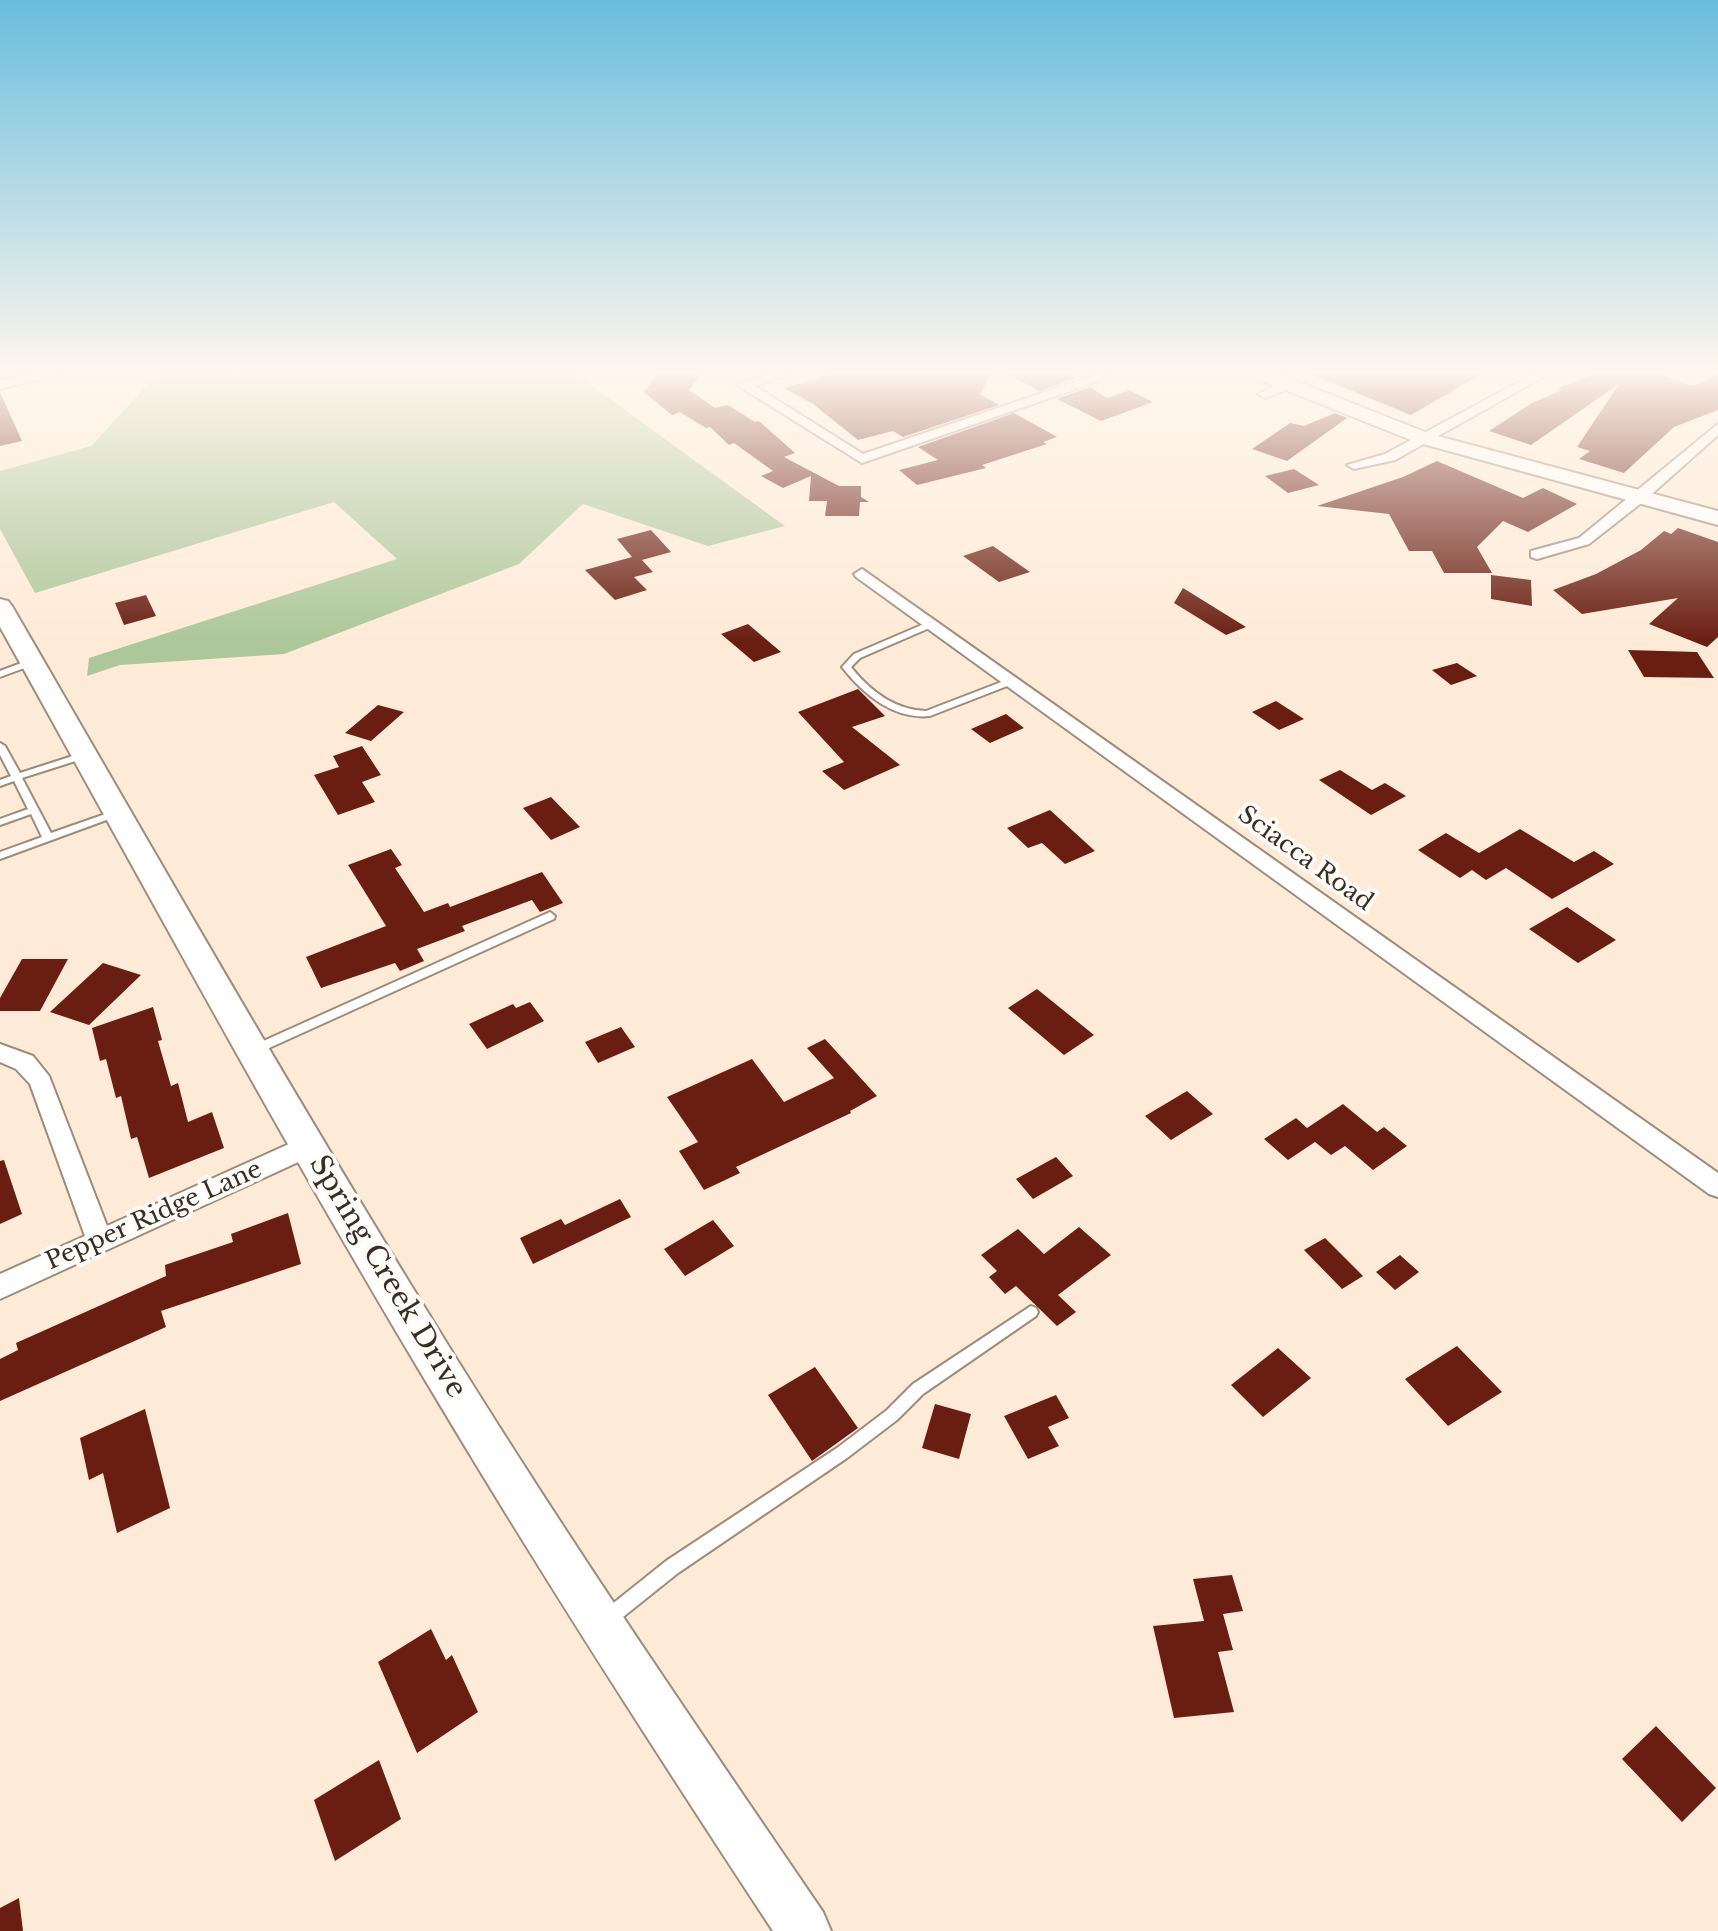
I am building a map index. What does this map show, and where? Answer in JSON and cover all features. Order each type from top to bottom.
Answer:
[{"type":"street","points":[[1354,465],[1371,461]]},
{"type":"street","points":[[1508,461],[1718,518]]},
{"type":"street","points":[[1537,554],[1584,541],[1681,461]]},
{"type":"street","name":"Sciacca Road","points":[[862,574],[1718,1187]]},
{"type":"street","name":"Spring Creek Drive","points":[[0,606],[16,668],[85,755],[444,1374],[600,1625],[804,1931]]},
{"type":"street","points":[[2,1054],[21,1059],[33,1068],[41,1082],[99,1240]]},
{"type":"street","name":"Pepper Ridge Lane","points":[[0,1287],[309,1146]]},
{"type":"lane","points":[[931,624],[857,656],[846,667],[894,707],[915,715],[939,710],[1012,681]]},
{"type":"lane","points":[[0,746],[48,838]]},
{"type":"lane","points":[[0,783],[85,755]]},
{"type":"lane","points":[[0,822],[34,810]]},
{"type":"lane","points":[[0,856],[118,813]]},
{"type":"lane","points":[[254,1050],[550,916]]},
{"type":"lane","points":[[600,1625],[672,1567],[842,1453],[892,1415],[918,1389],[1031,1312]]},
{"type":"green space","points":[[36,461],[695,461],[785,526],[708,546],[583,504],[519,564],[284,654],[120,665],[87,676],[89,658],[397,559],[334,502],[35,593],[0,529],[0,471]]},
{"type":"building","points":[[759,461],[792,461],[839,486],[861,486],[861,497],[869,502],[860,502],[859,516],[825,516],[827,501],[809,501],[811,476],[783,488],[761,476],[773,471]]},
{"type":"building","points":[[934,461],[994,461],[982,465],[986,468],[917,485],[899,470]]},
{"type":"building","points":[[1437,461],[1523,498],[1543,488],[1577,504],[1528,532],[1503,521],[1477,547],[1492,573],[1444,573],[1432,551],[1409,551],[1389,514],[1317,506],[1403,477]]},
{"type":"building","points":[[1586,461],[1637,461],[1624,473]]},
{"type":"building","points":[[1294,469],[1319,485],[1288,493],[1265,476]]},
{"type":"building","points":[[1678,528],[1718,542],[1718,637],[1707,647],[1649,624],[1678,598],[1582,614],[1553,590],[1596,574],[1641,550],[1664,531],[1671,534]]},
{"type":"building","points":[[651,530],[671,552],[642,560],[653,572],[634,577],[647,590],[615,600],[585,570],[632,557],[617,539]]},
{"type":"building","points":[[993,546],[1030,572],[999,582],[963,556]]},
{"type":"building","points":[[1491,575],[1531,580],[1532,606],[1491,599]]},
{"type":"building","points":[[1183,588],[1246,627],[1226,635],[1174,603]]},
{"type":"building","points":[[146,595],[156,616],[124,625],[115,603]]},
{"type":"building","points":[[748,624],[781,652],[754,662],[721,634]]},
{"type":"building","points":[[1628,650],[1697,652],[1714,678],[1644,677]]},
{"type":"building","points":[[1457,663],[1477,676],[1451,685],[1432,670]]},
{"type":"building","points":[[858,689],[885,716],[852,727],[900,765],[844,790],[822,771],[844,762],[798,712]]},
{"type":"building","points":[[1276,701],[1304,719],[1279,730],[1252,712]]},
{"type":"building","points":[[378,705],[404,712],[371,741],[345,733]]},
{"type":"building","points":[[1006,714],[1024,728],[990,743],[971,729]]},
{"type":"building","points":[[362,746],[381,775],[362,782],[375,802],[338,815],[314,775],[339,767],[333,756]]},
{"type":"building","points":[[1340,770],[1372,790],[1385,783],[1406,796],[1371,815],[1319,780]]},
{"type":"building","points":[[551,797],[580,827],[551,840],[523,808]]},
{"type":"building","points":[[1050,810],[1095,851],[1065,864],[1042,843],[1028,848],[1007,828]]},
{"type":"building","points":[[1520,829],[1574,862],[1594,851],[1614,864],[1552,899],[1506,868],[1486,880],[1472,870],[1460,878],[1418,850],[1446,833],[1479,853]]},
{"type":"building","points":[[391,849],[402,865],[395,868],[424,912],[448,903],[450,907],[542,872],[563,903],[540,912],[532,900],[462,926],[465,931],[417,949],[424,961],[400,971],[395,963],[321,988],[306,957],[386,926],[348,865]]},
{"type":"building","points":[[1567,907],[1616,940],[1578,963],[1529,929]]},
{"type":"building","points":[[22,959],[68,959],[40,1011],[0,1011],[0,998]]},
{"type":"building","points":[[103,963],[141,975],[89,1025],[50,1012]]},
{"type":"building","points":[[1037,989],[1094,1035],[1064,1055],[1008,1008]]},
{"type":"building","points":[[530,1002],[544,1021],[487,1049],[469,1024],[513,1004],[516,1008]]},
{"type":"building","points":[[153,1007],[162,1040],[158,1041],[171,1086],[178,1083],[188,1122],[212,1112],[224,1148],[149,1178],[137,1137],[131,1139],[121,1096],[116,1098],[106,1059],[100,1061],[92,1028]]},
{"type":"building","points":[[621,1027],[635,1047],[598,1063],[585,1042]]},
{"type":"building","points":[[825,1039],[877,1096],[851,1113],[736,1167],[740,1173],[704,1190],[679,1151],[698,1142],[667,1097],[752,1059],[784,1102],[834,1078],[807,1048]]},
{"type":"building","points":[[1187,1091],[1213,1114],[1171,1140],[1145,1116]]},
{"type":"building","points":[[1343,1104],[1377,1132],[1384,1127],[1407,1146],[1373,1170],[1345,1146],[1331,1155],[1315,1142],[1288,1160],[1264,1139],[1296,1118],[1307,1128]]},
{"type":"building","points":[[1056,1157],[1073,1176],[1033,1199],[1016,1179]]},
{"type":"building","points":[[4,1160],[22,1214],[0,1224],[0,1161]]},
{"type":"building","points":[[620,1199],[631,1217],[533,1264],[520,1238],[561,1219],[565,1225]]},
{"type":"building","points":[[288,1213],[301,1264],[161,1311],[166,1327],[0,1401],[0,1359],[18,1350],[16,1343],[166,1276],[165,1265],[233,1242],[231,1234]]},
{"type":"building","points":[[713,1220],[734,1246],[685,1276],[664,1249]]},
{"type":"building","points":[[1079,1227],[1111,1255],[1058,1295],[1076,1312],[1057,1326],[1016,1286],[1005,1294],[989,1277],[997,1271],[981,1255],[1018,1229],[1044,1254]]},
{"type":"building","points":[[1325,1238],[1363,1276],[1342,1289],[1304,1250]]},
{"type":"building","points":[[1400,1255],[1419,1272],[1395,1290],[1376,1272]]},
{"type":"building","points":[[1457,1346],[1502,1392],[1448,1426],[1405,1379]]},
{"type":"building","points":[[1278,1348],[1311,1378],[1263,1417],[1231,1385]]},
{"type":"building","points":[[815,1367],[858,1428],[812,1461],[768,1395]]},
{"type":"building","points":[[1056,1395],[1069,1418],[1048,1427],[1059,1446],[1028,1459],[1004,1416]]},
{"type":"building","points":[[935,1404],[971,1414],[959,1459],[922,1448]]},
{"type":"building","points":[[145,1409],[170,1508],[117,1533],[103,1473],[89,1480],[80,1438]]},
{"type":"building","points":[[1232,1575],[1243,1611],[1223,1614],[1233,1650],[1218,1652],[1234,1712],[1174,1718],[1153,1626],[1204,1621],[1193,1579]]},
{"type":"building","points":[[431,1629],[446,1660],[452,1655],[478,1712],[417,1753],[378,1662]]},
{"type":"building","points":[[1656,1726],[1716,1788],[1682,1822],[1622,1759]]},
{"type":"building","points":[[379,1760],[401,1819],[335,1861],[314,1800]]},
{"type":"building","points":[[19,1898],[23,1931],[0,1931],[0,1908]]}]
